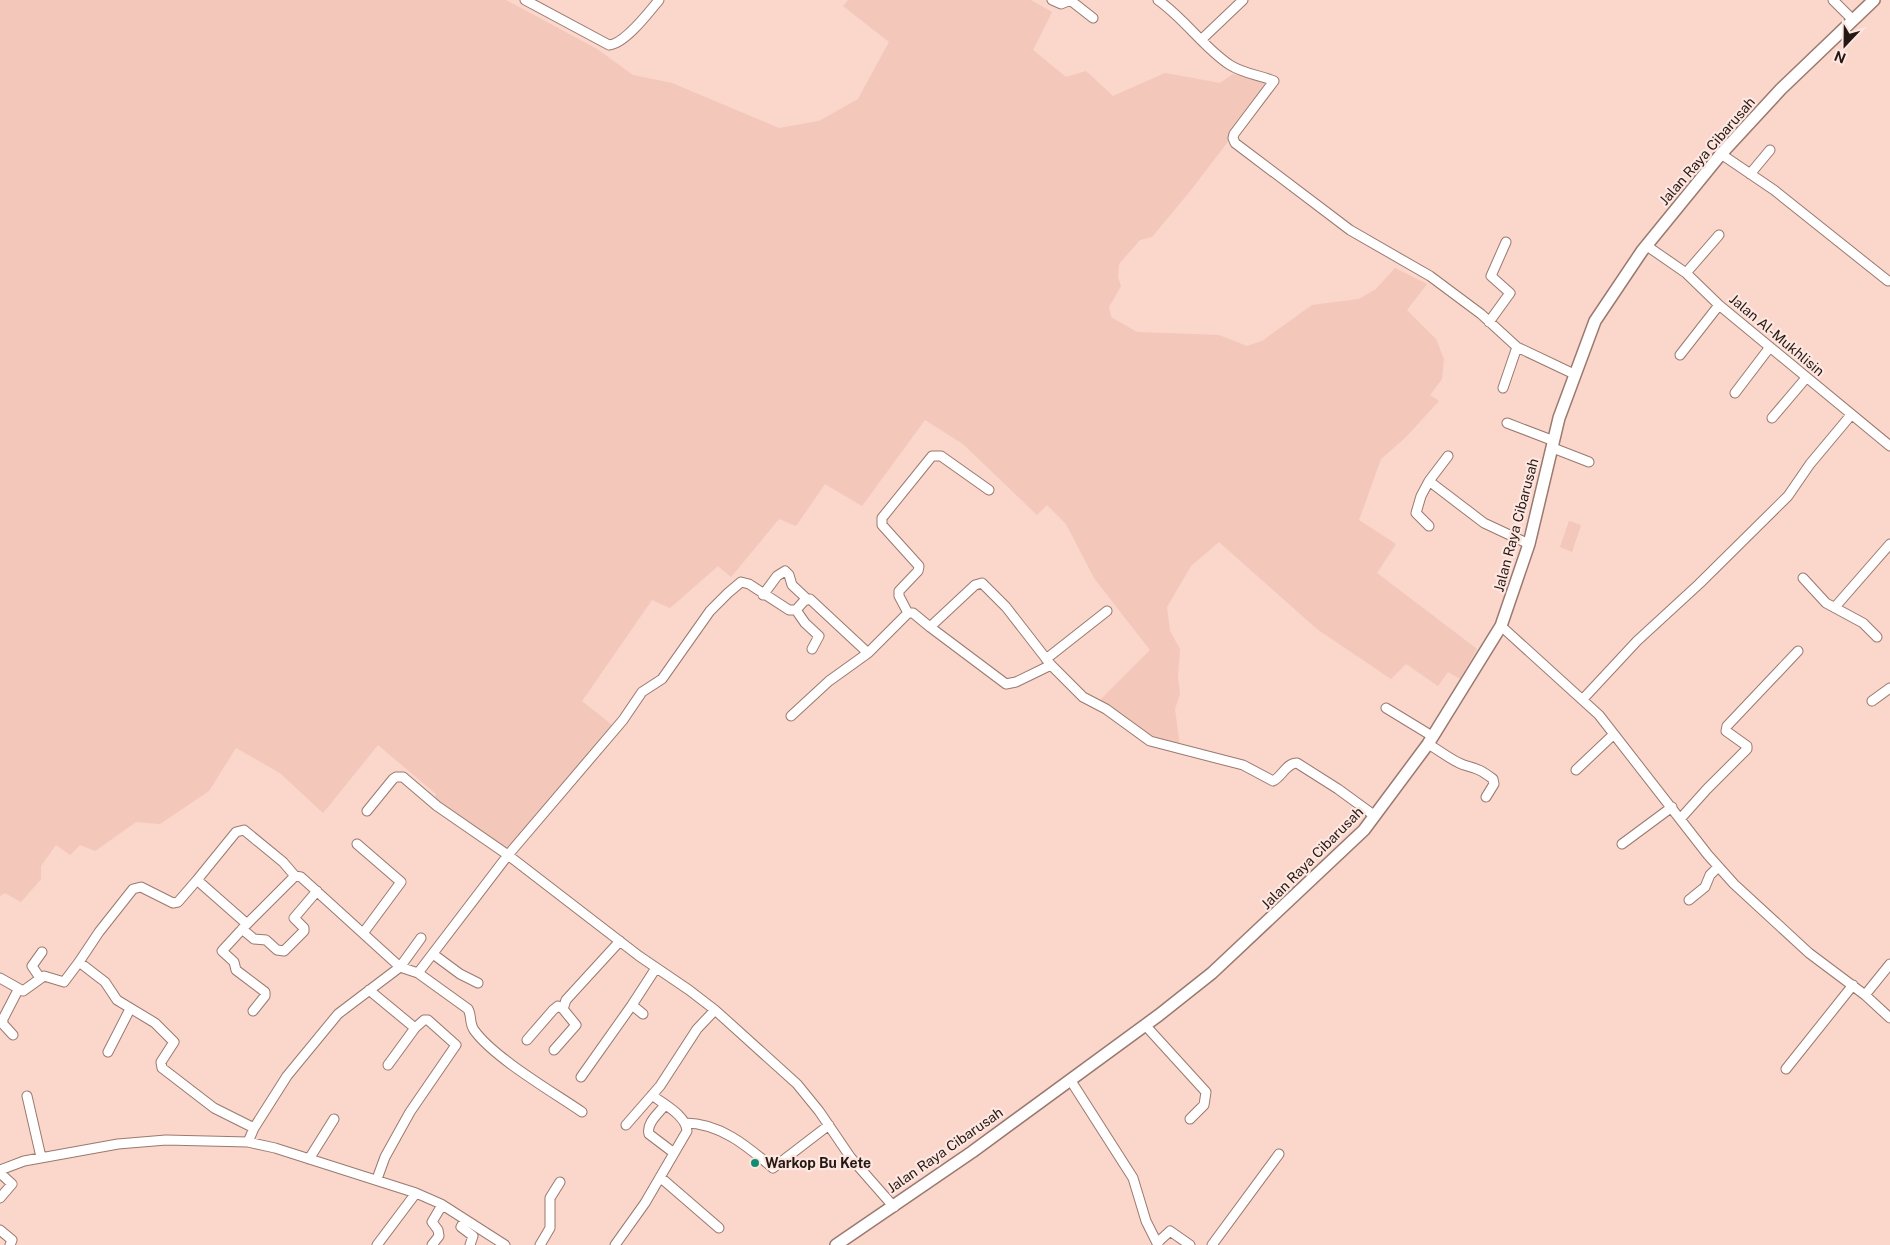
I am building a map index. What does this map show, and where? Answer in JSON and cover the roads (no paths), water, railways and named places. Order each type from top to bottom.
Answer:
[{"type":"main road","name":"Jalan Raya Cibarusah","points":[[836,1245],[1071,1081],[1212,974],[1356,839],[1430,740],[1501,626],[1530,544],[1559,418],[1595,321],[1647,246],[1721,154],[1787,83],[1874,0]]},
{"type":"main road","name":"Jalan Raya Cibarusah","points":[[840,1245],[893,1206]]},
{"type":"street","points":[[525,0],[602,42],[611,45],[630,31],[659,0]]},
{"type":"street","points":[[1052,0],[1061,4],[1070,0],[1093,18]]},
{"type":"street","points":[[1158,0],[1178,15],[1216,54],[1239,70],[1274,81],[1234,134],[1235,143],[1350,230],[1430,276],[1517,347],[1574,374]]},
{"type":"street","points":[[1202,39],[1243,0]]},
{"type":"street","points":[[1833,0],[1853,20]]},
{"type":"street","points":[[1750,174],[1770,150]]},
{"type":"street","points":[[1721,154],[1774,190],[1888,281]]},
{"type":"street","points":[[1686,273],[1719,235]]},
{"type":"street","points":[[1488,322],[1510,294],[1491,276],[1506,242]]},
{"type":"street","name":"Jalan Al-Mukhlisin","points":[[1647,246],[1686,273],[1719,305],[1890,446]]},
{"type":"street","points":[[1680,355],[1719,305]]},
{"type":"street","points":[[1503,388],[1517,347]]},
{"type":"street","points":[[1735,393],[1770,347]]},
{"type":"street","points":[[1772,418],[1806,378]]},
{"type":"street","points":[[1583,699],[1637,641],[1699,584],[1788,496],[1810,464],[1851,415]]},
{"type":"street","points":[[1507,423],[1588,462]]},
{"type":"street","points":[[908,613],[899,596],[899,591],[918,571],[919,566],[882,525],[882,518],[932,456],[941,456],[989,490]]},
{"type":"street","points":[[1428,526],[1416,513],[1421,496],[1448,456]]},
{"type":"street","points":[[1430,481],[1484,523],[1530,544]]},
{"type":"street","points":[[1835,608],[1890,544]]},
{"type":"street","points":[[763,595],[777,576],[785,572],[788,574],[792,585],[814,602],[868,653]]},
{"type":"street","points":[[1803,578],[1826,603],[1863,623],[1877,637]]},
{"type":"street","points":[[418,973],[508,855],[623,720],[642,692],[662,679],[710,611],[737,584],[744,582],[789,610],[796,610],[808,599]]},
{"type":"street","points":[[930,627],[974,585],[982,584],[1006,607],[1049,662],[1077,693],[1106,709],[1150,741],[1243,765],[1273,781],[1292,763],[1297,763],[1352,798],[1375,816]]},
{"type":"street","points":[[796,610],[804,623],[819,636],[812,649]]},
{"type":"street","points":[[908,613],[913,613],[1006,684],[1016,682],[1049,662],[1107,611]]},
{"type":"street","points":[[791,716],[829,681],[868,653],[908,613]]},
{"type":"street","points":[[1501,626],[1541,664],[1583,699],[1614,734],[1718,867],[1810,953],[1865,995],[1890,1018]]},
{"type":"street","points":[[1681,818],[1747,748],[1726,732],[1727,726],[1798,651]]},
{"type":"street","points":[[1872,702],[1890,688]]},
{"type":"street","points":[[1386,708],[1465,765],[1472,765],[1493,779],[1494,784],[1486,797]]},
{"type":"street","points":[[1576,770],[1614,734]]},
{"type":"street","points":[[367,811],[393,779],[402,776],[437,806],[508,855],[656,968],[715,1010],[797,1084],[829,1125],[851,1158],[893,1206]]},
{"type":"street","points":[[1622,844],[1672,807]]},
{"type":"street","points":[[0,978],[18,990],[26,990],[40,978],[48,976],[64,982],[99,932],[133,889],[141,887],[173,903],[178,902],[236,832],[244,830],[283,862],[295,876],[301,877],[318,891],[400,966],[418,973],[468,1009],[471,1025],[482,1038],[518,1068],[582,1112]]},
{"type":"street","points":[[357,844],[401,882],[364,932]]},
{"type":"street","points":[[1689,900],[1705,887],[1710,875],[1718,867]]},
{"type":"street","points":[[253,1011],[265,996],[265,992],[236,970],[234,962],[222,952],[244,926],[295,876]]},
{"type":"street","points":[[196,880],[244,926],[254,939],[266,940],[277,950],[284,951],[304,931],[304,928],[295,918],[318,891]]},
{"type":"street","points":[[248,1142],[254,1128],[287,1076],[338,1014],[400,966],[420,938]]},
{"type":"street","points":[[563,1009],[566,1000],[620,941]]},
{"type":"street","points":[[40,978],[32,966],[42,952]]},
{"type":"street","points":[[433,954],[460,974],[478,983]]},
{"type":"street","points":[[79,962],[105,982],[117,1000],[155,1023],[174,1042],[161,1062],[162,1068],[214,1108],[254,1128]]},
{"type":"street","points":[[1865,995],[1890,964]]},
{"type":"street","points":[[581,1077],[656,968]]},
{"type":"street","points":[[1786,1069],[1853,986]]},
{"type":"street","points":[[13,1035],[3,1024],[3,1019],[18,990]]},
{"type":"street","points":[[369,990],[415,1028]]},
{"type":"street","points":[[632,1005],[643,1014]]},
{"type":"street","points":[[527,1040],[552,1010],[558,1006],[563,1009],[576,1025],[554,1050]]},
{"type":"street","points":[[108,1052],[130,1009]]},
{"type":"street","points":[[626,1125],[652,1095],[697,1029],[715,1010]]},
{"type":"street","points":[[377,1179],[385,1157],[410,1112],[456,1045],[427,1019],[415,1028],[388,1065]]},
{"type":"street","points":[[1145,1026],[1206,1092],[1204,1104],[1190,1119]]},
{"type":"street","points":[[1071,1081],[1133,1178],[1146,1220],[1158,1244],[1170,1231],[1190,1245]]},
{"type":"street","points":[[652,1095],[685,1123],[703,1123],[721,1131],[745,1144],[773,1168],[829,1125]]},
{"type":"street","points":[[27,1096],[42,1157]]},
{"type":"street","points":[[665,1105],[648,1130],[649,1134],[674,1153]]},
{"type":"street","points":[[309,1159],[334,1119]]},
{"type":"street","points":[[615,1245],[645,1204],[685,1137],[685,1123]]},
{"type":"street","points":[[0,1198],[12,1184],[0,1171],[17,1163],[42,1157],[99,1146],[142,1142],[248,1142],[377,1179],[416,1193],[442,1205],[505,1245]]},
{"type":"street","points":[[1212,1245],[1279,1154]]},
{"type":"street","points":[[660,1177],[719,1228]]},
{"type":"street","points":[[540,1245],[550,1230],[550,1198],[560,1182]]},
{"type":"street","points":[[377,1245],[416,1193]]},
{"type":"street","points":[[432,1245],[438,1236],[438,1230],[432,1222],[442,1205]]},
{"type":"street","points":[[465,1220],[461,1227],[473,1236],[470,1245]]},
{"type":"street","points":[[0,1230],[12,1240],[10,1245]]},
{"type":"place","name":"Warkop Bu Kete","points":[[755,1163]]}]
